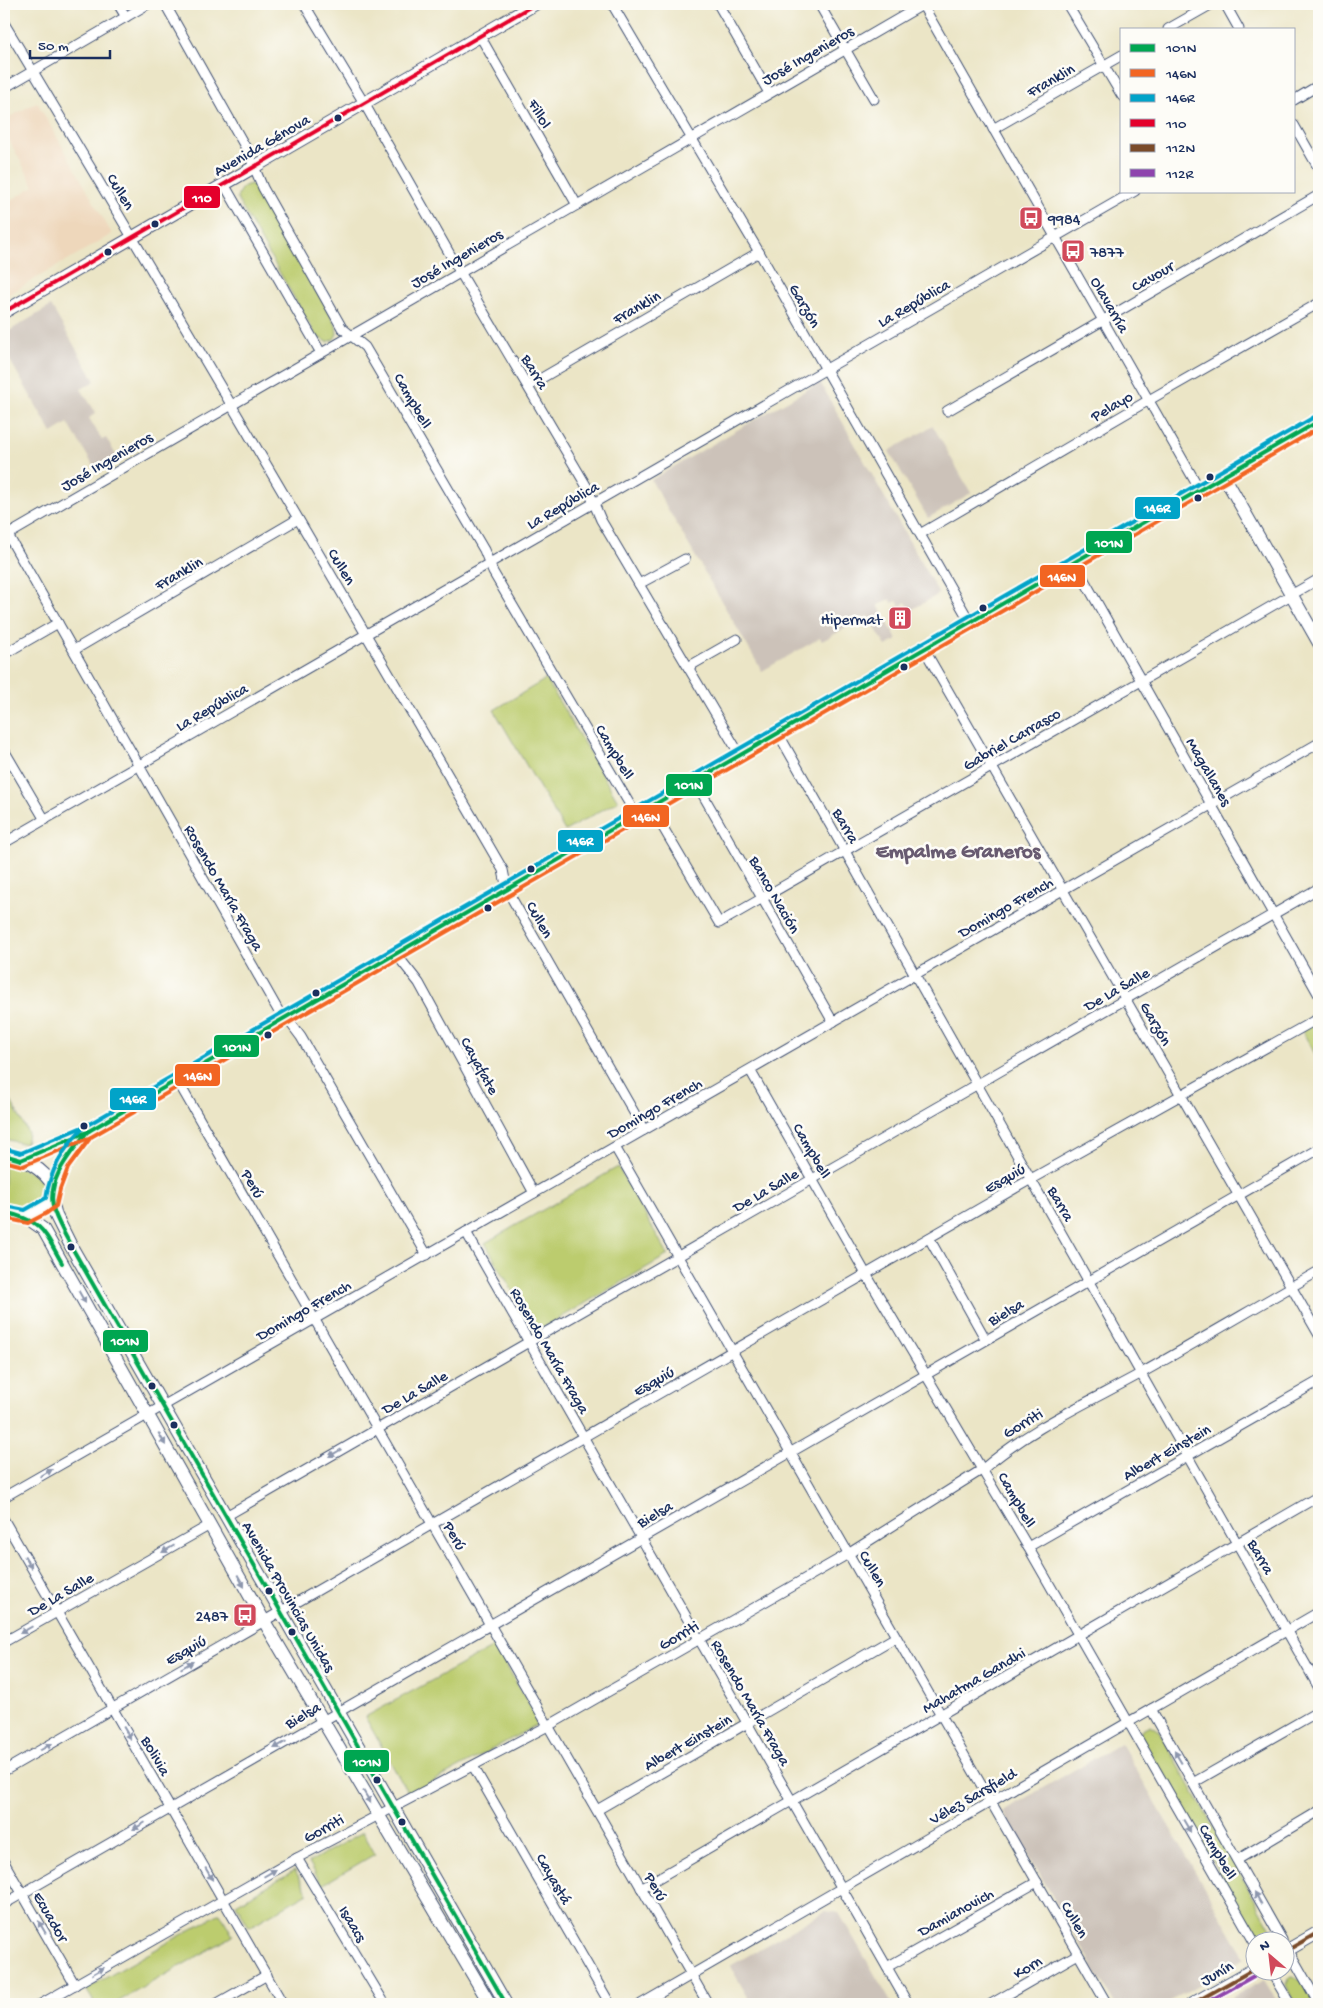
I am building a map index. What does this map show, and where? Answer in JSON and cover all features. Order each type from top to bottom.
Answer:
[{"type":"main road","name":"Avenida Génova","points":[[4,312],[535,4]]},
{"type":"main road","points":[[21,1160],[87,1132],[1319,421]]},
{"type":"main road","points":[[1224,476],[1319,643]]},
{"type":"main road","points":[[4,1212],[26,1217],[40,1211],[52,1201],[54,1187],[63,1165],[87,1132]]},
{"type":"main road","points":[[4,1156],[36,1166],[47,1175],[54,1187]]},
{"type":"main road","name":"Avenida Provincias Unidas","points":[[52,1201],[56,1216],[71,1246],[506,2004]]},
{"type":"main road","name":"Avenida Provincias Unidas","points":[[26,1217],[43,1229],[264,1621],[490,2004]]},
{"type":"main road","points":[[1296,1942],[1319,1932]]},
{"type":"main road","name":"Junín","points":[[1192,2004],[1246,1974]]},
{"type":"street","points":[[118,4],[126,17]]},
{"type":"street","points":[[4,88],[148,4]]},
{"type":"street","name":"Campbell","points":[[164,4],[247,150],[263,188],[342,328],[365,347],[636,815]]},
{"type":"street","name":"Barra","points":[[304,4],[364,103],[460,272],[587,487],[601,520],[740,755]]},
{"type":"street","name":"Garzón","points":[[612,4],[759,252],[970,622]]},
{"type":"street","points":[[718,4],[769,93]]},
{"type":"street","points":[[819,4],[874,99]]},
{"type":"street","name":"José Ingenieros","points":[[5,533],[321,353],[923,4]]},
{"type":"street","name":"Olavarría","points":[[923,4],[1200,490]]},
{"type":"street","points":[[1067,4],[1120,93]]},
{"type":"street","points":[[1170,28],[1212,4]]},
{"type":"street","points":[[1225,4],[1238,28]]},
{"type":"street","name":"Cullen","points":[[4,24],[232,404],[503,870],[508,890],[644,1130]]},
{"type":"street","name":"Fillol","points":[[480,36],[576,205]]},
{"type":"street","name":"Franklin","points":[[994,128],[1120,56]]},
{"type":"street","points":[[1296,99],[1319,85]]},
{"type":"street","points":[[1296,129],[1319,169]]},
{"type":"street","points":[[224,184],[321,353]]},
{"type":"street","name":"La República","points":[[4,843],[1134,192]]},
{"type":"street","name":"Cavour","points":[[947,411],[1319,195]]},
{"type":"street","name":"Franklin","points":[[528,386],[759,252]]},
{"type":"street","name":"Pelayo","points":[[920,534],[1319,303]]},
{"type":"street","name":"Franklin","points":[[74,650],[298,519]]},
{"type":"street","name":"Rosendo María Fraga","points":[[5,533],[74,650],[283,1019],[292,1025],[301,1037],[427,1255]]},
{"type":"street","points":[[639,584],[685,559]]},
{"type":"street","name":"Magallanes","points":[[1074,562],[1319,995]]},
{"type":"street","name":"Gabriel Carrasco","points":[[651,806],[719,923],[1319,579]]},
{"type":"street","points":[[4,654],[58,623]]},
{"type":"street","points":[[688,667],[737,639]]},
{"type":"street","name":"Garzón","points":[[924,649],[1319,1335]]},
{"type":"street","name":"Barra","points":[[778,733],[1319,1688]]},
{"type":"street","name":"Domingo French","points":[[4,1498],[1319,743]]},
{"type":"street","points":[[4,750],[45,820]]},
{"type":"street","name":"Banco Nación","points":[[695,781],[833,1022]]},
{"type":"street","name":"De La Salle","points":[[226,1516],[1319,888]]},
{"type":"street","name":"Cayafate","points":[[396,954],[419,983],[534,1193]]},
{"type":"street","name":"Esquiú","points":[[4,1771],[1031,1179],[1319,1018]]},
{"type":"street","name":"Campbell","points":[[750,1070],[866,1274],[983,1469],[1247,1930]]},
{"type":"street","name":"Perú","points":[[177,1080],[708,2004]]},
{"type":"street","name":"Cullen","points":[[615,1147],[1107,2004]]},
{"type":"street","name":"Bielsa","points":[[4,1904],[337,1711],[1319,1149]]},
{"type":"street","name":"Rosendo María Fraga","points":[[466,1232],[908,2004]]},
{"type":"street","points":[[929,1238],[986,1340]]},
{"type":"street","name":"Gorriti","points":[[41,2004],[297,1858],[548,1726],[848,1554],[983,1469],[1002,1452],[1040,1428],[1141,1373],[1319,1271]]},
{"type":"street","name":"Albert Einstein","points":[[1028,1547],[1319,1381]]},
{"type":"street","name":"Mahatma Gandhi","points":[[641,1888],[1319,1496]]},
{"type":"street","name":"Bolivia","points":[[4,1520],[283,2004]]},
{"type":"street","name":"De La Salle","points":[[4,1642],[210,1525]]},
{"type":"street","name":"Vélez Sarsfield","points":[[640,2004],[1319,1612]]},
{"type":"street","name":"Albert Einstein","points":[[597,1810],[896,1637]]},
{"type":"street","name":"Campbell","points":[[1151,1709],[1276,1930]]},
{"type":"street","points":[[1193,1783],[1319,1711]]},
{"type":"street","name":"Cayastá","points":[[473,1766],[610,2004]]},
{"type":"street","points":[[1237,1860],[1319,1811]]},
{"type":"street","name":"Isaacs","points":[[297,1858],[385,2004]]},
{"type":"street","name":"Ecuador","points":[[4,1862],[75,1985]]},
{"type":"street","name":"Damianovich","points":[[887,1967],[1037,1882]]},
{"type":"street","name":"Korn","points":[[991,2004],[1078,1954]]},
{"type":"street","name":"Campbell","points":[[1296,1965],[1319,2004]]},
{"type":"street","points":[[216,2004],[267,1975]]},
{"type":"street","points":[[1276,1980],[1290,2004]]},
{"type":"shaded area","points":[[37,102],[112,234],[4,297],[4,205],[34,186],[4,131],[4,120]]},
{"type":"shaded area","points":[[51,306],[95,381],[81,389],[96,413],[89,418],[102,440],[106,438],[119,460],[97,472],[68,423],[52,433],[4,350],[4,334]]},
{"type":"shaded area","points":[[820,382],[939,594],[911,610],[906,602],[900,606],[897,601],[892,603],[890,599],[878,605],[897,640],[886,646],[868,616],[822,641],[820,638],[762,671],[651,480]]},
{"type":"shaded area","points":[[933,426],[971,493],[928,518],[889,451]]},
{"type":"shaded area","points":[[1121,1743],[1245,1958],[1165,2004],[1115,2004],[1003,1811]]},
{"type":"shaded area","points":[[825,1911],[839,1913],[892,2004],[752,2004],[730,1966]]},
{"type":"shaded area","points":[[1264,1980],[1279,2004],[1221,2004]]},
{"type":"green space","points":[[252,184],[258,187],[336,325],[337,334],[334,339],[328,342],[317,337],[237,199],[242,188]]},
{"type":"green space","points":[[546,679],[618,801],[565,831],[494,710]]},
{"type":"green space","points":[[1319,1018],[1319,1061],[1301,1029]]},
{"type":"green space","points":[[4,1088],[28,1133],[26,1144],[4,1139]]},
{"type":"green space","points":[[4,1164],[16,1166],[38,1178],[47,1188],[45,1198],[30,1208],[4,1204]]},
{"type":"green space","points":[[618,1167],[668,1255],[536,1332],[485,1243]]},
{"type":"green space","points":[[495,1646],[540,1723],[409,1795],[365,1717]]},
{"type":"green space","points":[[1150,1725],[1159,1731],[1272,1930],[1252,1930],[1142,1739],[1140,1734],[1142,1729]]},
{"type":"green space","points":[[363,1832],[375,1854],[322,1885],[309,1862]]},
{"type":"green space","points":[[295,1870],[308,1893],[249,1927],[236,1904]]},
{"type":"green space","points":[[220,1913],[233,1936],[114,2004],[95,2004],[86,1989]]},
{"type":"green space","points":[[1296,1978],[1301,1981],[1315,2004],[1297,2004],[1287,1986],[1288,1980]]},
{"type":"transit line","name":"110","points":[[4,312],[535,4]]},
{"type":"transit line","name":"146R","points":[[5,1206],[25,1210],[46,1198],[51,1178],[59,1160],[84,1127],[1316,416]]},
{"type":"transit line","name":"101N","points":[[506,2004],[64,1233],[54,1211],[52,1200],[53,1189],[61,1168],[87,1132],[1319,421]]},
{"type":"transit line","name":"146N","points":[[4,1218],[28,1223],[56,1206],[68,1168],[91,1137],[1319,428]]},
{"type":"transit line","name":"146R","points":[[6,1149],[21,1153],[87,1125]]},
{"type":"transit line","name":"101N","points":[[4,1155],[21,1160],[89,1131]]},
{"type":"transit line","name":"146N","points":[[4,1161],[23,1166],[91,1137]]},
{"type":"transit line","name":"101N","points":[[4,1212],[27,1219],[40,1228],[62,1263]]},
{"type":"transit line","name":"112N","points":[[1296,1945],[1319,1932]]},
{"type":"transit line","name":"112N","points":[[1192,2004],[1246,1974]]},
{"type":"transit line","name":"112R","points":[[1204,2004],[1247,1980]]},
{"type":"place","name":"9984","points":[[1031,218]]},
{"type":"place","name":"7877","points":[[1073,251]]},
{"type":"place","name":"Hipermat","points":[[900,618]]},
{"type":"place","name":"2487","points":[[245,1615]]},
{"type":"district","name":"Empalme Graneros","points":[[958,850]]}]
